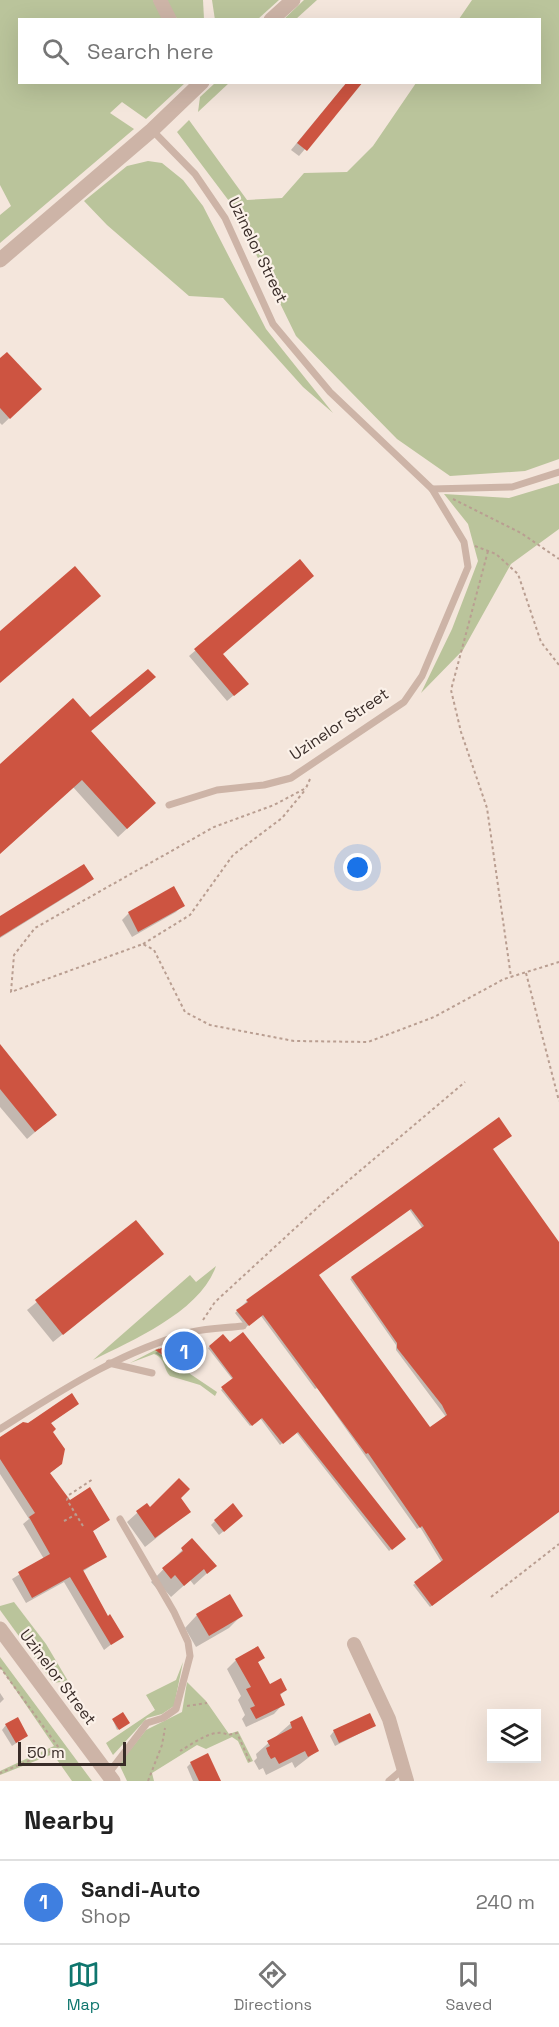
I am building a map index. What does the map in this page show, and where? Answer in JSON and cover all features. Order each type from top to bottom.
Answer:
[{"type":"street","points":[[160,0],[169,18]]},
{"type":"street","points":[[274,18],[293,0]]},
{"type":"street","points":[[0,260],[152,130],[201,84]]},
{"type":"street","name":"Uzinelor Street","points":[[0,1629],[110,1778]]},
{"type":"street","points":[[354,1644],[389,1719],[405,1776]]},
{"type":"lane","name":"Uzinelor Street","points":[[152,130],[195,174],[225,218],[273,324],[330,392],[432,489],[464,542],[468,567],[422,676],[404,702],[291,778],[264,785],[217,790],[169,805]]},
{"type":"lane","points":[[432,489],[512,487],[559,472]]},
{"type":"lane","points":[[0,1429],[110,1363],[144,1348],[194,1332],[243,1326]]},
{"type":"lane","points":[[110,1363],[152,1373]]},
{"type":"lane","points":[[120,1519],[174,1612],[188,1642],[190,1656],[176,1709]]},
{"type":"lane","name":"Uzinelor Street","points":[[110,1778],[147,1723],[176,1709]]},
{"type":"lane","points":[[389,1781],[405,1776]]},
{"type":"path","points":[[432,489],[521,533],[559,559]]},
{"type":"path","points":[[464,542],[496,554],[518,574],[541,642],[559,665]]},
{"type":"path","points":[[488,551],[451,690],[461,732],[487,808],[512,977]]},
{"type":"path","points":[[306,788],[274,805],[214,827],[35,928],[14,955],[11,992],[143,944],[190,915],[233,855],[282,819],[306,788],[317,761]]},
{"type":"path","points":[[143,944],[154,950],[185,1012],[210,1025],[294,1041],[368,1042],[434,1017],[512,977],[559,962]]},
{"type":"path","points":[[526,972],[559,1101]]},
{"type":"path","points":[[194,1332],[215,1302],[241,1278],[329,1197],[465,1082]]},
{"type":"path","points":[[83,1526],[67,1500],[69,1495],[93,1479]]},
{"type":"path","points":[[64,1521],[75,1514]]},
{"type":"path","points":[[78,1518],[83,1515]]},
{"type":"path","points":[[491,1597],[559,1544]]},
{"type":"path","points":[[0,1667],[58,1748],[0,1773]]},
{"type":"path","points":[[176,1709],[207,1703]]},
{"type":"path","points":[[148,1781],[162,1745],[165,1728]]},
{"type":"path","points":[[180,1751],[215,1732],[222,1731],[228,1735],[237,1733],[250,1762]]},
{"type":"green space","points":[[0,0],[153,0],[162,18],[18,18],[18,84],[184,84],[146,119],[122,102],[110,113],[134,129],[0,243],[0,215],[11,206],[0,185]]},
{"type":"green space","points":[[166,0],[203,0],[204,18],[176,18]]},
{"type":"green space","points":[[212,0],[279,0],[259,18],[215,18]]},
{"type":"green space","points":[[304,0],[317,0],[297,18],[285,18]]},
{"type":"green space","points":[[472,0],[559,0],[559,459],[525,471],[450,476],[397,439],[296,336],[232,205],[177,132],[189,120],[247,200],[282,198],[304,173],[347,172],[373,146],[415,84],[541,84],[541,18],[460,18]]},
{"type":"green space","points":[[214,84],[228,84],[198,112],[200,97]]},
{"type":"green space","points":[[148,161],[162,163],[183,180],[203,206],[266,329],[333,413],[303,387],[223,298],[189,296],[107,225],[84,201],[127,166]]},
{"type":"green space","points":[[559,483],[559,529],[511,564],[463,650],[421,693],[452,629],[478,561],[468,524],[444,494],[509,498]]},
{"type":"green space","points":[[216,1266],[208,1282],[181,1310],[146,1333],[93,1360],[190,1275],[196,1282]]},
{"type":"green space","points":[[159,1348],[159,1353],[217,1392],[215,1396],[200,1385],[170,1376],[162,1361],[154,1354],[130,1363]]},
{"type":"green space","points":[[14,1602],[46,1644],[68,1681],[53,1683],[0,1610],[0,1606]]},
{"type":"green space","points":[[0,1657],[92,1781],[72,1781],[53,1754],[0,1775],[0,1771],[54,1746],[0,1667]]},
{"type":"green space","points":[[183,1662],[174,1706],[162,1714],[147,1718],[113,1755],[106,1743],[155,1710],[146,1695],[176,1680]]},
{"type":"green space","points":[[187,1682],[206,1701],[229,1734],[238,1731],[253,1761],[248,1763],[238,1741],[232,1737],[206,1749],[197,1745],[152,1773],[154,1781],[127,1781],[119,1764],[146,1730],[182,1712]]},
{"type":"building","points":[[345,84],[361,84],[307,151],[297,143]]},
{"type":"building","points":[[7,352],[42,389],[10,419],[0,408],[0,358]]},
{"type":"building","points":[[300,559],[314,576],[223,654],[249,684],[234,696],[194,649]]},
{"type":"building","points":[[75,566],[101,596],[0,683],[0,631]]},
{"type":"building","points":[[148,669],[156,677],[91,731],[156,803],[127,829],[82,780],[0,854],[0,764],[73,698],[90,717]]},
{"type":"building","points":[[84,864],[94,879],[0,937],[0,916]]},
{"type":"building","points":[[174,886],[185,906],[138,932],[128,912]]},
{"type":"building","points":[[0,1044],[57,1115],[35,1132],[0,1089]]},
{"type":"building","points":[[499,1117],[512,1136],[493,1149],[559,1242],[559,1512],[432,1606],[414,1582],[443,1560],[422,1526],[420,1528],[368,1453],[366,1454],[263,1315],[249,1326],[236,1310],[248,1302],[246,1300]],"holes":[[[411,1209],[424,1226],[351,1277],[397,1343],[397,1348],[442,1405],[447,1415],[430,1427],[319,1275]]]},
{"type":"building","points":[[136,1220],[164,1254],[63,1335],[35,1300]]},
{"type":"building","points":[[243,1332],[406,1539],[392,1550],[298,1432],[283,1444],[262,1418],[252,1426],[221,1387],[233,1378],[209,1346],[223,1334],[230,1342]]},
{"type":"building","points":[[192,1339],[205,1357],[185,1370],[155,1350]]},
{"type":"building","points":[[72,1393],[79,1404],[51,1423],[56,1429],[53,1432],[65,1449],[62,1464],[50,1473],[70,1500],[90,1487],[110,1520],[93,1531],[107,1557],[83,1570],[108,1616],[110,1614],[124,1637],[111,1645],[70,1577],[32,1598],[18,1572],[50,1554],[29,1517],[35,1513],[0,1459],[0,1437],[23,1422],[28,1423]]},
{"type":"building","points":[[179,1478],[190,1489],[181,1498],[191,1512],[155,1538],[136,1511],[147,1503],[150,1507]]},
{"type":"building","points":[[233,1503],[243,1516],[224,1532],[214,1520]]},
{"type":"building","points":[[192,1538],[217,1566],[207,1574],[204,1569],[184,1586],[175,1575],[171,1579],[162,1568],[183,1551],[181,1548]]},
{"type":"building","points":[[230,1594],[243,1616],[209,1636],[196,1614]]},
{"type":"building","points":[[258,1646],[265,1658],[258,1662],[270,1684],[281,1678],[287,1690],[280,1694],[285,1705],[256,1719],[250,1708],[255,1706],[246,1689],[251,1687],[235,1659]]},
{"type":"building","points":[[123,1712],[130,1723],[119,1730],[112,1719]]},
{"type":"building","points":[[370,1713],[376,1726],[339,1743],[333,1730]]},
{"type":"building","points":[[302,1716],[319,1751],[308,1757],[305,1751],[279,1764],[275,1757],[271,1759],[268,1754],[266,1748],[270,1746],[267,1741],[292,1728],[290,1722]]},
{"type":"building","points":[[18,1717],[28,1736],[16,1743],[5,1724]]},
{"type":"building","points":[[208,1753],[221,1781],[199,1781],[190,1762]]},
{"type":"place","name":"Sandi-Auto","points":[[184,1351]]}]
